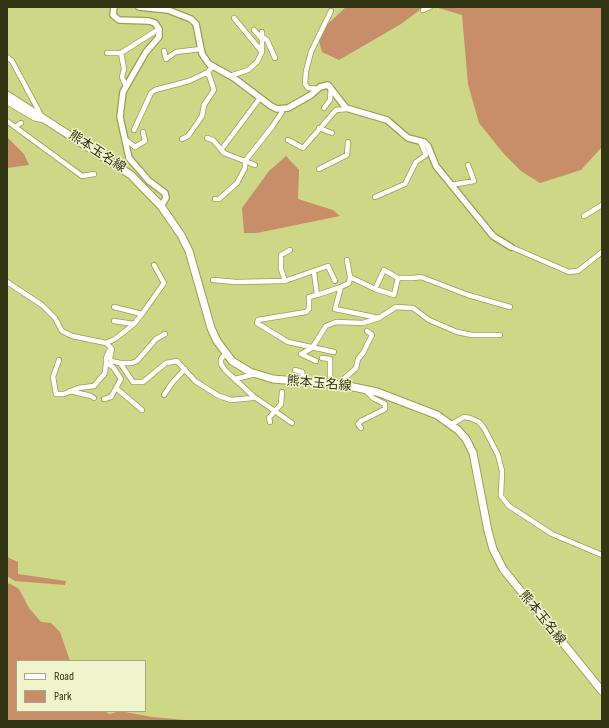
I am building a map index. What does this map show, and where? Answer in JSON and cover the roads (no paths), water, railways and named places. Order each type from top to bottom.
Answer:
[{"type":"main road","name":"熊本玉名線","points":[[7,94],[44,120],[108,158],[131,175],[161,206],[174,222],[189,251],[211,328],[226,353],[240,366],[256,374],[273,379],[364,388],[403,401],[437,415],[452,424],[466,439],[472,453],[493,549],[503,569],[602,691]]},
{"type":"street","points":[[114,7],[113,15],[116,18],[149,21],[155,23],[159,29],[159,37],[146,52],[126,86],[120,106],[120,117],[129,158],[149,180],[165,193],[166,198],[161,206]]},
{"type":"street","points":[[139,7],[168,9],[191,19],[196,24],[201,50],[210,69],[214,90],[204,105],[202,116],[188,136],[182,139]]},
{"type":"street","points":[[423,10],[430,7]]},
{"type":"street","points":[[318,89],[308,88],[305,84],[306,71],[311,52],[332,11]]},
{"type":"street","points":[[234,18],[262,52]]},
{"type":"street","points":[[107,53],[121,53],[159,29]]},
{"type":"street","points":[[254,30],[267,40],[275,58]]},
{"type":"street","points":[[230,76],[248,70],[257,62],[262,52],[262,36]]},
{"type":"street","points":[[164,51],[166,59],[176,52],[201,50]]},
{"type":"street","points":[[121,53],[124,69],[122,77],[126,86]]},
{"type":"street","points":[[7,57],[12,62],[44,120]]},
{"type":"street","points":[[134,130],[151,93],[155,90],[189,81],[210,69],[230,76],[271,106],[281,109],[288,108],[311,95],[324,85],[331,87],[340,102],[347,109]]},
{"type":"street","points":[[324,108],[330,100],[331,87]]},
{"type":"street","points":[[221,150],[260,98]]},
{"type":"street","points":[[7,102],[34,118],[44,120]]},
{"type":"street","points":[[215,199],[219,199],[237,183],[245,168],[245,161],[272,127],[282,112],[281,109]]},
{"type":"street","points":[[288,140],[303,148],[336,110],[347,109],[387,120],[408,138],[420,141],[428,146],[436,166],[493,236],[511,247],[569,272],[578,271],[602,252]]},
{"type":"street","points":[[7,121],[82,176],[94,174]]},
{"type":"street","points":[[15,127],[21,123]]},
{"type":"street","points":[[319,128],[332,133]]},
{"type":"street","points":[[124,139],[135,147],[145,141],[142,132]]},
{"type":"street","points":[[207,138],[213,140],[224,154],[255,165]]},
{"type":"street","points":[[375,197],[405,184],[416,162],[426,155],[420,141]]},
{"type":"street","points":[[319,169],[348,155],[348,142]]},
{"type":"street","points":[[451,185],[474,181],[468,165]]},
{"type":"street","points":[[584,216],[602,205]]},
{"type":"street","points":[[285,281],[281,269],[281,255],[290,250]]},
{"type":"street","points":[[334,352],[288,342],[257,323],[258,320],[306,312],[309,309],[309,297],[349,283],[350,277],[348,260]]},
{"type":"street","points":[[106,343],[115,339],[134,324],[164,283],[154,265]]},
{"type":"street","points":[[213,280],[285,281],[328,266],[335,281]]},
{"type":"street","points":[[375,289],[384,270],[398,278],[421,277],[468,295],[510,307]]},
{"type":"street","points":[[314,272],[317,294]]},
{"type":"street","points":[[350,277],[375,289],[394,295],[398,278]]},
{"type":"street","points":[[7,282],[42,305],[55,318],[62,331],[72,336],[106,343],[112,349],[111,361],[120,363],[132,363],[137,361],[156,339],[165,334]]},
{"type":"street","points":[[341,287],[335,309],[379,318]]},
{"type":"street","points":[[114,307],[142,314]]},
{"type":"street","points":[[316,361],[301,354],[312,348],[326,326],[336,322],[363,324],[379,318],[396,307],[413,308],[430,320],[457,332],[472,335],[500,335]]},
{"type":"street","points":[[114,321],[134,324]]},
{"type":"street","points":[[322,358],[330,359],[330,377],[337,385],[356,368],[358,359],[364,353],[372,335],[367,331]]},
{"type":"street","points":[[59,360],[53,377],[56,394],[94,386],[101,380],[105,373],[106,358],[110,347]]},
{"type":"street","points":[[226,353],[221,359],[221,364],[225,370],[253,396],[276,410],[292,423]]},
{"type":"street","points":[[120,363],[130,380],[137,383],[143,382],[171,361],[176,361],[185,369],[194,381],[219,396],[231,400],[253,398],[253,396]]},
{"type":"street","points":[[104,399],[110,397],[121,379],[113,367],[106,363]]},
{"type":"street","points":[[164,395],[172,383],[185,369]]},
{"type":"street","points":[[295,370],[302,372],[304,382]]},
{"type":"street","points":[[235,379],[256,374]]},
{"type":"street","points":[[116,388],[142,410]]},
{"type":"street","points":[[361,428],[358,424],[361,421],[385,409],[385,404],[373,398],[364,388]]},
{"type":"street","points":[[70,392],[91,396],[94,398]]},
{"type":"street","points":[[270,422],[269,418],[281,404],[282,392]]},
{"type":"street","points":[[452,424],[464,417],[479,422],[484,428],[498,455],[502,471],[501,496],[509,506],[552,534],[602,555]]}]
